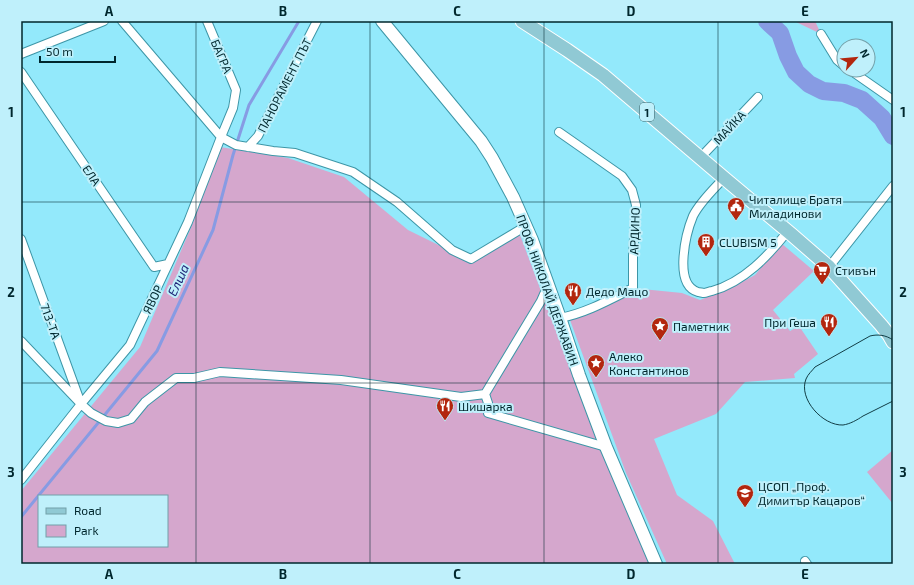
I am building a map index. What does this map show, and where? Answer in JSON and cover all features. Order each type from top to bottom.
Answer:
[{"type":"main road","name":"ПРОФ. НИКОЛАЙ ДЕРЖАВИН","points":[[382,21],[485,147],[512,197],[532,240],[606,447],[656,564]]},
{"type":"main road","name":"1","points":[[522,21],[603,75],[788,231],[829,267],[892,339]]},
{"type":"street","points":[[21,54],[104,21]]},
{"type":"street","points":[[122,21],[221,137],[236,145],[294,153],[353,172],[397,202],[452,250],[471,259],[526,226]]},
{"type":"street","name":"БАГРА","points":[[207,21],[236,90]]},
{"type":"street","name":"ПАНОРАМЕНТ ПЪТ","points":[[248,147],[258,136],[317,21]]},
{"type":"street","points":[[821,34],[836,58]]},
{"type":"street","name":"ЕЛА","points":[[21,72],[154,267],[168,264]]},
{"type":"street","points":[[861,78],[893,100]]},
{"type":"street","name":"ЯВОР","points":[[21,480],[80,404],[130,345],[188,222],[233,108],[236,90]]},
{"type":"street","name":"МАЙКА","points":[[700,158],[758,97]]},
{"type":"street","name":"АРДИНО","points":[[559,132],[622,176],[632,190],[636,205],[633,288],[572,316],[560,318]]},
{"type":"street","points":[[724,178],[700,206],[694,216],[688,232],[683,262],[685,279],[694,291],[703,293],[722,288],[744,275],[768,253],[788,231]]},
{"type":"street","points":[[829,267],[893,186]]},
{"type":"street","name":"713-ТА","points":[[21,239],[80,404]]},
{"type":"street","points":[[548,285],[542,301],[485,394],[488,403],[488,413],[606,447]]},
{"type":"street","points":[[21,341],[80,404],[91,413],[106,421],[118,423],[131,419],[145,402],[176,378],[194,378],[220,372],[341,380],[461,397],[485,394]]},
{"type":"green space","points":[[794,21],[815,21],[821,34]]},
{"type":"green space","points":[[220,147],[288,158],[344,177],[408,230],[471,261],[519,232],[586,411],[651,564],[21,564],[21,491],[140,347],[192,225]]},
{"type":"green space","points":[[781,243],[814,271],[773,310],[790,331],[799,326],[818,354],[794,374],[795,378],[745,382],[716,414],[654,439],[677,495],[713,521],[735,564],[667,564],[626,473],[570,320],[642,289],[682,293],[700,300],[733,287],[755,275]]},
{"type":"green space","points":[[893,450],[893,504],[867,472]]},
{"type":"waterway","name":"Елша","points":[[39,495],[157,351],[213,230],[233,155],[249,105],[299,21]]},
{"type":"waterway","points":[[767,21],[780,33],[788,56],[796,72],[809,84],[823,91],[844,93],[862,100],[882,118],[893,136]]},
{"type":"waterway","name":"Елша","points":[[21,517],[38,496]]},
{"type":"tram line","points":[[893,340],[882,335],[870,336],[815,367],[807,377],[804,387],[809,403],[814,410],[820,416],[835,424],[843,425],[851,423],[893,401]]},
{"type":"place","name":"Читалище Братя Миладинови","points":[[736,221]]},
{"type":"place","name":"CLUBISM 5","points":[[706,257]]},
{"type":"place","name":"Стивън","points":[[822,285]]},
{"type":"place","name":"Дедо Мацо","points":[[573,306]]},
{"type":"place","name":"При Геша","points":[[829,337]]},
{"type":"place","name":"Паметник","points":[[660,341]]},
{"type":"place","name":"Алеко Константинов","points":[[596,378]]},
{"type":"place","name":"Шишарка","points":[[445,421]]},
{"type":"place","name":"ЦСОП „Проф. Димитър Кацаров“","points":[[745,508]]}]
